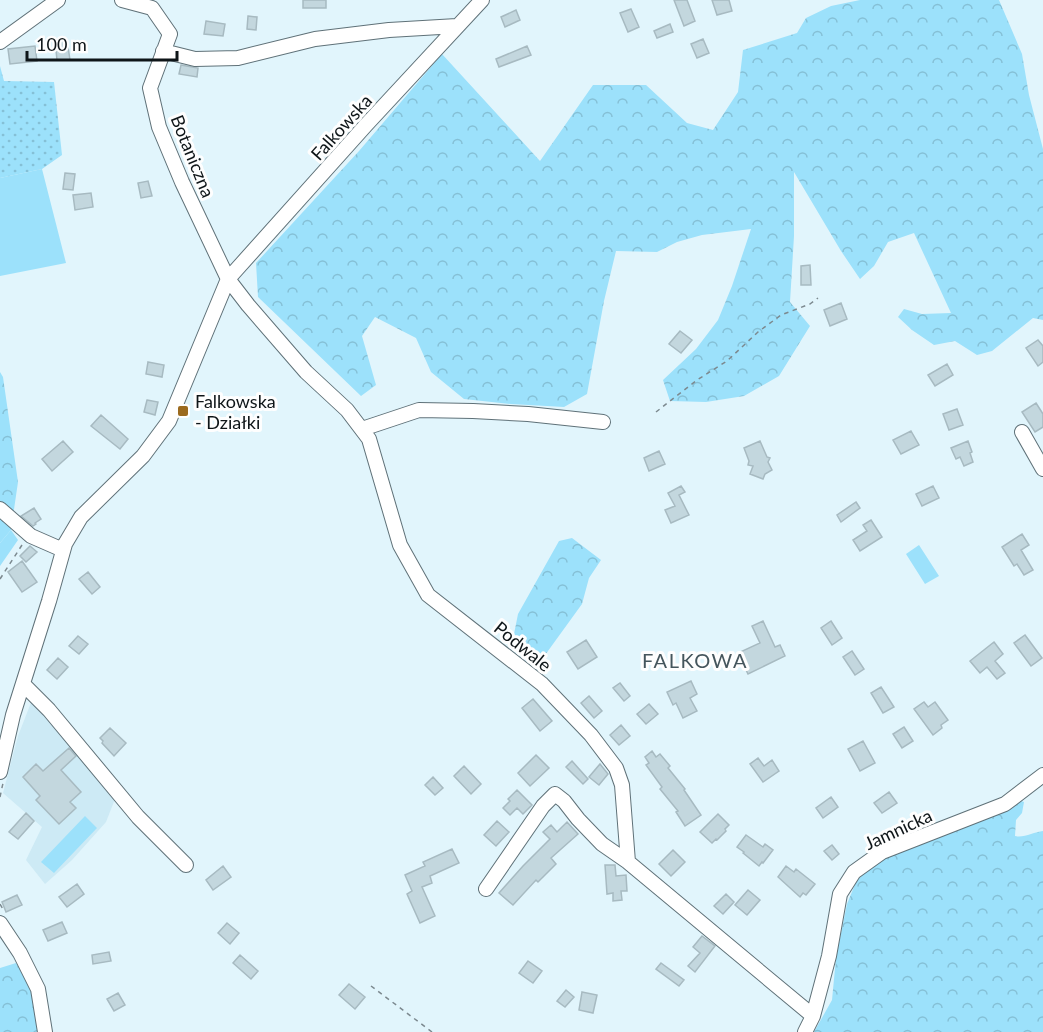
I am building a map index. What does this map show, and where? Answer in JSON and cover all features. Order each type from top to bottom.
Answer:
[{"type":"street","points":[[0,42],[58,0]]},
{"type":"street","name":"Botaniczna","points":[[122,0],[152,8],[170,34],[150,88],[159,127],[228,279]]},
{"type":"street","name":"Falkowska","points":[[0,772],[14,715],[64,544],[81,517],[143,456],[169,421],[228,279],[482,0]]},
{"type":"street","points":[[164,51],[195,59],[238,58],[315,39],[389,30],[457,26]]},
{"type":"street","name":"Podwale","points":[[228,279],[306,372],[347,410],[369,439],[400,545],[428,595],[542,684],[591,735],[616,768],[621,785],[628,862]]},
{"type":"street","points":[[362,429],[416,411],[473,411],[603,422]]},
{"type":"street","points":[[1022,432],[1043,469]]},
{"type":"street","points":[[0,509],[31,536],[63,550]]},
{"type":"street","points":[[23,684],[49,710],[138,817],[186,865]]},
{"type":"street","name":"Jamnicka","points":[[805,1032],[813,1016],[829,956],[840,894],[854,872],[882,852],[1005,804],[1043,775]]},
{"type":"street","points":[[486,890],[543,806],[555,794],[602,844],[628,862],[813,1016]]},
{"type":"street","points":[[0,923],[20,953],[38,988],[45,1032]]},
{"type":"path","points":[[656,412],[697,380],[727,361],[758,332],[782,315],[810,304],[818,298]]},
{"type":"path","points":[[0,579],[21,545],[31,536]]},
{"type":"path","points":[[371,986],[432,1032]]},
{"type":"shaded area","points":[[32,700],[115,799],[106,822],[72,860],[45,884],[26,860],[42,827],[3,793],[18,736]]},
{"type":"green space","points":[[860,0],[999,0],[1022,54],[1029,95],[1043,149],[1043,320],[1033,318],[992,351],[977,355],[955,341],[934,345],[912,330],[898,317],[904,309],[922,314],[951,313],[914,233],[888,242],[874,266],[860,279],[794,172],[794,236],[790,302],[810,326],[779,376],[744,396],[706,402],[670,401],[663,380],[696,349],[718,320],[751,229],[702,235],[677,242],[657,252],[616,251],[604,301],[587,394],[564,407],[464,399],[431,372],[416,338],[375,317],[362,336],[376,385],[361,396],[258,297],[256,263],[359,151],[442,54],[540,161],[593,85],[646,85],[687,123],[713,130],[738,92],[743,50],[797,33],[806,18],[831,6]]},
{"type":"green space","points":[[0,66],[4,81],[54,82],[62,155],[42,169],[0,178]]},
{"type":"green space","points":[[42,169],[66,263],[0,276],[0,178]]},
{"type":"green space","points":[[0,372],[3,377],[18,482],[11,530],[0,543]]},
{"type":"green space","points":[[11,530],[18,540],[0,566],[0,543]]},
{"type":"green space","points":[[572,538],[601,560],[589,578],[582,604],[540,662],[512,644],[518,614],[559,541]]},
{"type":"green space","points":[[919,545],[939,576],[925,584],[906,554]]},
{"type":"green space","points":[[1018,800],[1024,802],[1022,813],[1016,820],[1015,836],[1043,831],[1043,1032],[814,1032],[832,1000],[836,958],[847,904],[856,882],[868,868],[892,852]]},
{"type":"green space","points":[[85,816],[97,828],[54,873],[41,862]]},
{"type":"green space","points":[[16,963],[30,985],[40,1023],[39,1032],[0,1032],[0,968]]},
{"type":"building","points":[[303,0],[326,0],[326,8],[303,8]]},
{"type":"building","points":[[674,0],[687,0],[695,21],[684,26]]},
{"type":"building","points":[[712,0],[729,0],[732,11],[717,15]]},
{"type":"building","points":[[631,9],[639,27],[628,32],[620,13]]},
{"type":"building","points":[[516,10],[520,20],[505,27],[501,17]]},
{"type":"building","points":[[248,16],[257,17],[256,30],[247,29]]},
{"type":"building","points":[[206,21],[225,24],[223,36],[204,34]]},
{"type":"building","points":[[670,24],[673,32],[657,38],[654,31]]},
{"type":"building","points":[[703,39],[709,53],[697,58],[691,44]]},
{"type":"building","points":[[55,40],[67,40],[70,60],[57,60]]},
{"type":"building","points":[[35,46],[37,61],[10,64],[8,49]]},
{"type":"building","points":[[527,46],[531,55],[499,67],[496,59]]},
{"type":"building","points":[[181,65],[198,68],[197,77],[179,74]]},
{"type":"building","points":[[65,173],[75,174],[73,190],[63,189]]},
{"type":"building","points":[[148,181],[152,196],[141,198],[138,183]]},
{"type":"building","points":[[91,193],[93,207],[75,210],[73,195]]},
{"type":"building","points":[[810,265],[811,285],[801,285],[801,266]]},
{"type":"building","points":[[841,303],[847,319],[830,326],[824,310]]},
{"type":"building","points":[[680,331],[692,340],[681,353],[669,344]]},
{"type":"building","points":[[1038,340],[1043,346],[1043,362],[1038,366],[1026,348]]},
{"type":"building","points":[[148,362],[164,365],[162,377],[146,374]]},
{"type":"building","points":[[947,364],[953,375],[935,386],[928,375]]},
{"type":"building","points":[[147,400],[158,402],[155,415],[144,412]]},
{"type":"building","points":[[1036,403],[1043,414],[1043,427],[1035,432],[1022,412]]},
{"type":"building","points":[[957,409],[963,425],[949,430],[943,414]]},
{"type":"building","points":[[101,415],[128,439],[120,449],[91,426]]},
{"type":"building","points":[[911,431],[919,445],[901,454],[893,440]]},
{"type":"building","points":[[63,441],[73,452],[52,471],[42,459]]},
{"type":"building","points":[[760,441],[767,457],[770,458],[768,462],[772,470],[765,474],[763,479],[750,474],[753,466],[748,465],[749,461],[744,448]]},
{"type":"building","points":[[968,441],[973,462],[964,466],[960,457],[956,459],[951,448]]},
{"type":"building","points":[[659,451],[665,464],[649,471],[644,458]]},
{"type":"building","points":[[681,486],[685,492],[679,495],[689,515],[671,523],[665,510],[675,506],[668,493]]},
{"type":"building","points":[[933,486],[939,498],[922,506],[916,494]]},
{"type":"building","points":[[856,502],[860,508],[841,522],[837,515]]},
{"type":"building","points":[[34,508],[41,519],[33,526],[21,516]]},
{"type":"building","points":[[871,520],[882,537],[860,551],[853,540],[867,531],[863,525]]},
{"type":"building","points":[[1022,534],[1029,545],[1021,550],[1033,570],[1024,575],[1017,564],[1014,566],[1002,547]]},
{"type":"building","points":[[30,546],[37,552],[26,562],[20,556]]},
{"type":"building","points":[[22,561],[37,582],[22,592],[8,572]]},
{"type":"building","points":[[88,572],[100,587],[92,594],[79,579]]},
{"type":"building","points":[[763,621],[775,647],[780,645],[785,656],[748,674],[738,653],[760,643],[752,626]]},
{"type":"building","points":[[831,621],[842,638],[832,645],[821,628]]},
{"type":"building","points":[[1025,635],[1042,658],[1031,666],[1014,643]]},
{"type":"building","points":[[78,636],[88,644],[79,654],[69,646]]},
{"type":"building","points":[[586,640],[597,657],[578,669],[567,652]]},
{"type":"building","points":[[994,642],[1003,654],[995,661],[1005,673],[997,679],[987,667],[980,673],[970,661]]},
{"type":"building","points":[[852,651],[864,669],[855,675],[843,657]]},
{"type":"building","points":[[58,658],[68,667],[57,679],[47,670]]},
{"type":"building","points":[[691,681],[697,694],[690,698],[697,711],[683,718],[676,703],[673,705],[667,692]]},
{"type":"building","points":[[620,683],[630,696],[624,701],[613,688]]},
{"type":"building","points":[[881,687],[894,707],[883,713],[871,693]]},
{"type":"building","points":[[589,696],[602,711],[594,718],[581,703]]},
{"type":"building","points":[[533,699],[552,721],[540,731],[522,708]]},
{"type":"building","points":[[924,702],[928,707],[935,702],[948,720],[933,735],[914,709]]},
{"type":"building","points":[[649,704],[658,714],[646,724],[637,714]]},
{"type":"building","points":[[621,725],[630,736],[619,745],[610,735]]},
{"type":"building","points":[[904,727],[913,741],[902,748],[893,734]]},
{"type":"building","points":[[110,728],[126,743],[114,756],[100,738]]},
{"type":"building","points":[[863,741],[875,763],[860,771],[848,749]]},
{"type":"building","points":[[69,748],[76,756],[61,770],[81,792],[70,802],[76,808],[59,824],[36,800],[40,796],[23,777],[36,764],[43,771]]},
{"type":"building","points":[[652,751],[656,757],[660,754],[670,766],[668,768],[685,789],[701,815],[685,826],[676,812],[678,811],[660,789],[662,787],[646,765],[649,763],[645,757]]},
{"type":"building","points":[[536,755],[549,768],[530,786],[518,773]]},
{"type":"building","points":[[758,758],[764,766],[772,760],[779,771],[763,782],[750,764]]},
{"type":"building","points":[[572,761],[588,779],[583,784],[566,767]]},
{"type":"building","points":[[600,764],[608,774],[599,785],[589,777]]},
{"type":"building","points":[[464,766],[481,784],[471,794],[454,776]]},
{"type":"building","points":[[433,777],[443,788],[435,795],[425,785]]},
{"type":"building","points":[[517,790],[532,805],[523,814],[517,808],[510,815],[503,808]]},
{"type":"building","points":[[889,792],[897,803],[882,813],[874,803]]},
{"type":"building","points":[[831,797],[838,807],[823,818],[816,808]]},
{"type":"building","points":[[26,813],[34,821],[18,839],[9,832]]},
{"type":"building","points":[[718,814],[729,825],[726,831],[712,843],[700,832]]},
{"type":"building","points":[[497,821],[509,832],[496,846],[484,835]]},
{"type":"building","points":[[567,822],[578,834],[551,858],[556,864],[538,882],[536,880],[513,905],[499,893],[550,839],[543,832],[551,825],[557,832]]},
{"type":"building","points":[[746,835],[763,847],[765,844],[773,850],[759,866],[737,847]]},
{"type":"building","points":[[832,845],[839,854],[832,860],[824,851]]},
{"type":"building","points":[[452,849],[459,863],[430,876],[432,883],[422,887],[435,916],[420,923],[407,894],[412,891],[405,875],[425,866],[423,862]]},
{"type":"building","points":[[673,850],[685,862],[671,876],[659,864]]},
{"type":"building","points":[[605,865],[615,865],[616,876],[626,875],[627,891],[621,891],[622,900],[613,901],[613,893],[607,894]]},
{"type":"building","points":[[223,866],[231,877],[213,890],[206,880]]},
{"type":"building","points":[[786,866],[794,872],[796,869],[815,884],[806,895],[803,893],[800,897],[778,877]]},
{"type":"building","points":[[77,884],[84,894],[67,907],[59,897]]},
{"type":"building","points":[[748,890],[760,900],[747,915],[735,905]]},
{"type":"building","points":[[726,894],[734,902],[723,914],[714,906]]},
{"type":"building","points":[[17,895],[22,905],[6,912],[2,902]]},
{"type":"building","points":[[62,922],[67,933],[48,941],[43,930]]},
{"type":"building","points":[[227,923],[239,933],[230,944],[218,933]]},
{"type":"building","points":[[702,936],[715,946],[695,972],[688,966],[700,953],[693,947]]},
{"type":"building","points":[[109,952],[111,961],[93,964],[92,955]]},
{"type":"building","points":[[240,955],[258,971],[251,979],[233,963]]},
{"type":"building","points":[[528,961],[542,971],[533,983],[519,973]]},
{"type":"building","points":[[661,963],[684,980],[679,986],[656,969]]},
{"type":"building","points":[[349,984],[365,997],[355,1009],[339,995]]},
{"type":"building","points":[[566,990],[574,997],[565,1007],[557,1001]]},
{"type":"building","points":[[582,992],[597,995],[593,1013],[579,1010]]},
{"type":"building","points":[[118,993],[125,1005],[114,1011],[107,999]]},
{"type":"place","name":"Falkowska - Działki","points":[[183,411]]},
{"type":"district","name":"FALKOWA","points":[[695,660]]}]
